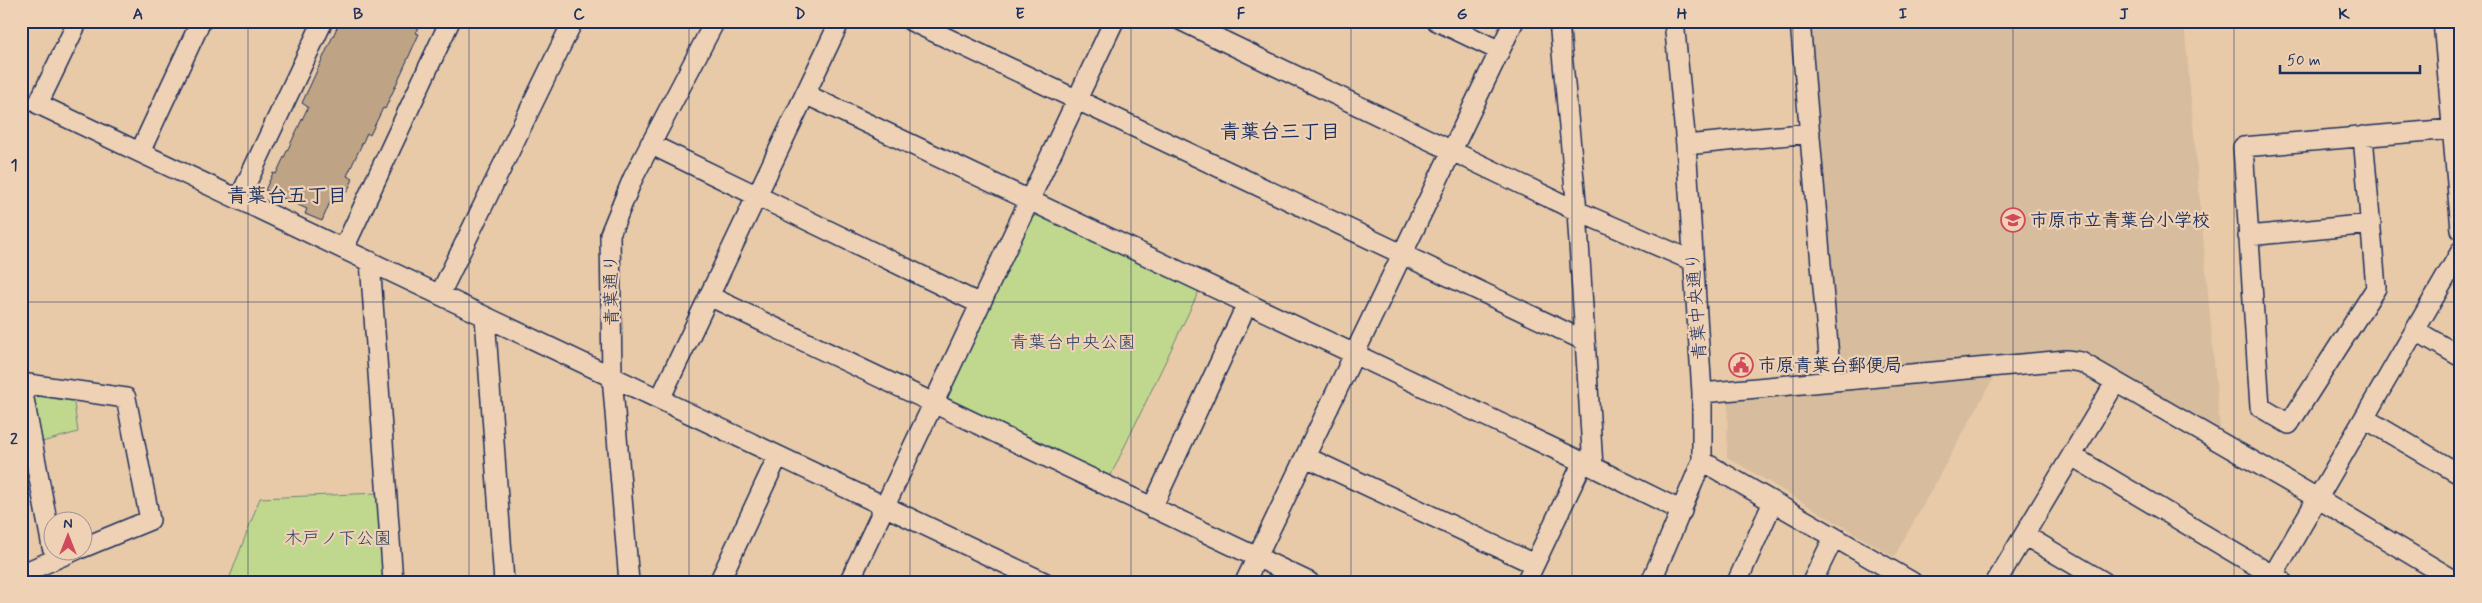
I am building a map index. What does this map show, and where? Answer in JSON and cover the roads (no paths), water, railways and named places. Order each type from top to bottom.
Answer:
[{"type":"street","points":[[78,21],[38,104],[1044,582]]},
{"type":"street","points":[[140,152],[201,21]]},
{"type":"street","points":[[239,199],[323,21]]},
{"type":"street","points":[[344,248],[450,21]]},
{"type":"street","points":[[440,294],[572,21]]},
{"type":"street","points":[[660,399],[840,21]]},
{"type":"street","points":[[911,21],[1585,341]]},
{"type":"street","points":[[849,582],[1114,21]]},
{"type":"street","points":[[1182,21],[1577,211],[1693,261]]},
{"type":"street","points":[[1437,21],[1500,50]]},
{"type":"street","points":[[1245,582],[1514,21]]},
{"type":"street","points":[[1526,582],[1588,464],[1585,341],[1577,211],[1559,21]]},
{"type":"street","name":"青葉中央通り","points":[[1652,582],[1702,461],[1702,393],[1686,144],[1674,21]]},
{"type":"street","points":[[1800,21],[1831,380]]},
{"type":"street","points":[[2443,21],[2461,230]]},
{"type":"street","name":"青葉通り","points":[[629,582],[612,376],[610,234],[633,178],[708,23]]},
{"type":"street","points":[[806,94],[1588,464],[1682,511]]},
{"type":"street","points":[[2363,136],[2376,288],[2289,424],[2260,406],[2243,147],[2363,136],[2452,129]]},
{"type":"street","points":[[1686,144],[1810,133]]},
{"type":"street","points":[[650,144],[980,304]]},
{"type":"street","points":[[2248,236],[2371,224]]},
{"type":"street","points":[[2072,456],[2275,580],[2318,498],[2461,251]]},
{"type":"street","points":[[370,261],[393,582]]},
{"type":"street","points":[[709,296],[1309,582]]},
{"type":"street","points":[[1152,508],[1247,304]]},
{"type":"street","points":[[485,317],[504,582]]},
{"type":"street","points":[[2415,330],[2461,357]]},
{"type":"street","points":[[1702,393],[2066,360],[2081,362],[2318,498],[2457,582]]},
{"type":"street","points":[[45,510],[22,383],[126,398],[150,520],[92,544]]},
{"type":"street","points":[[1996,582],[2115,383]]},
{"type":"street","points":[[2364,418],[2461,476]]},
{"type":"street","points":[[719,582],[778,456]]},
{"type":"street","points":[[1306,457],[1534,564]]},
{"type":"street","points":[[1702,461],[1912,582]]},
{"type":"street","points":[[1737,582],[1773,502]]},
{"type":"street","points":[[2024,535],[2104,582]]},
{"type":"street","points":[[1812,582],[1834,537]]},
{"type":"street","points":[[21,574],[42,560]]},
{"type":"place","name":"市原市立青葉台小学校","points":[[2013,220]]},
{"type":"place","name":"市原青葉台郵便局","points":[[1741,365]]},
{"type":"district","name":"青葉台三丁目","points":[[1280,131]]},
{"type":"district","name":"青葉台五丁目","points":[[287,195]]},
{"type":"park label","name":"青葉台中央公園","points":[[1073,342]]},
{"type":"park label","name":"木戸ノ下公園","points":[[338,538]]}]
